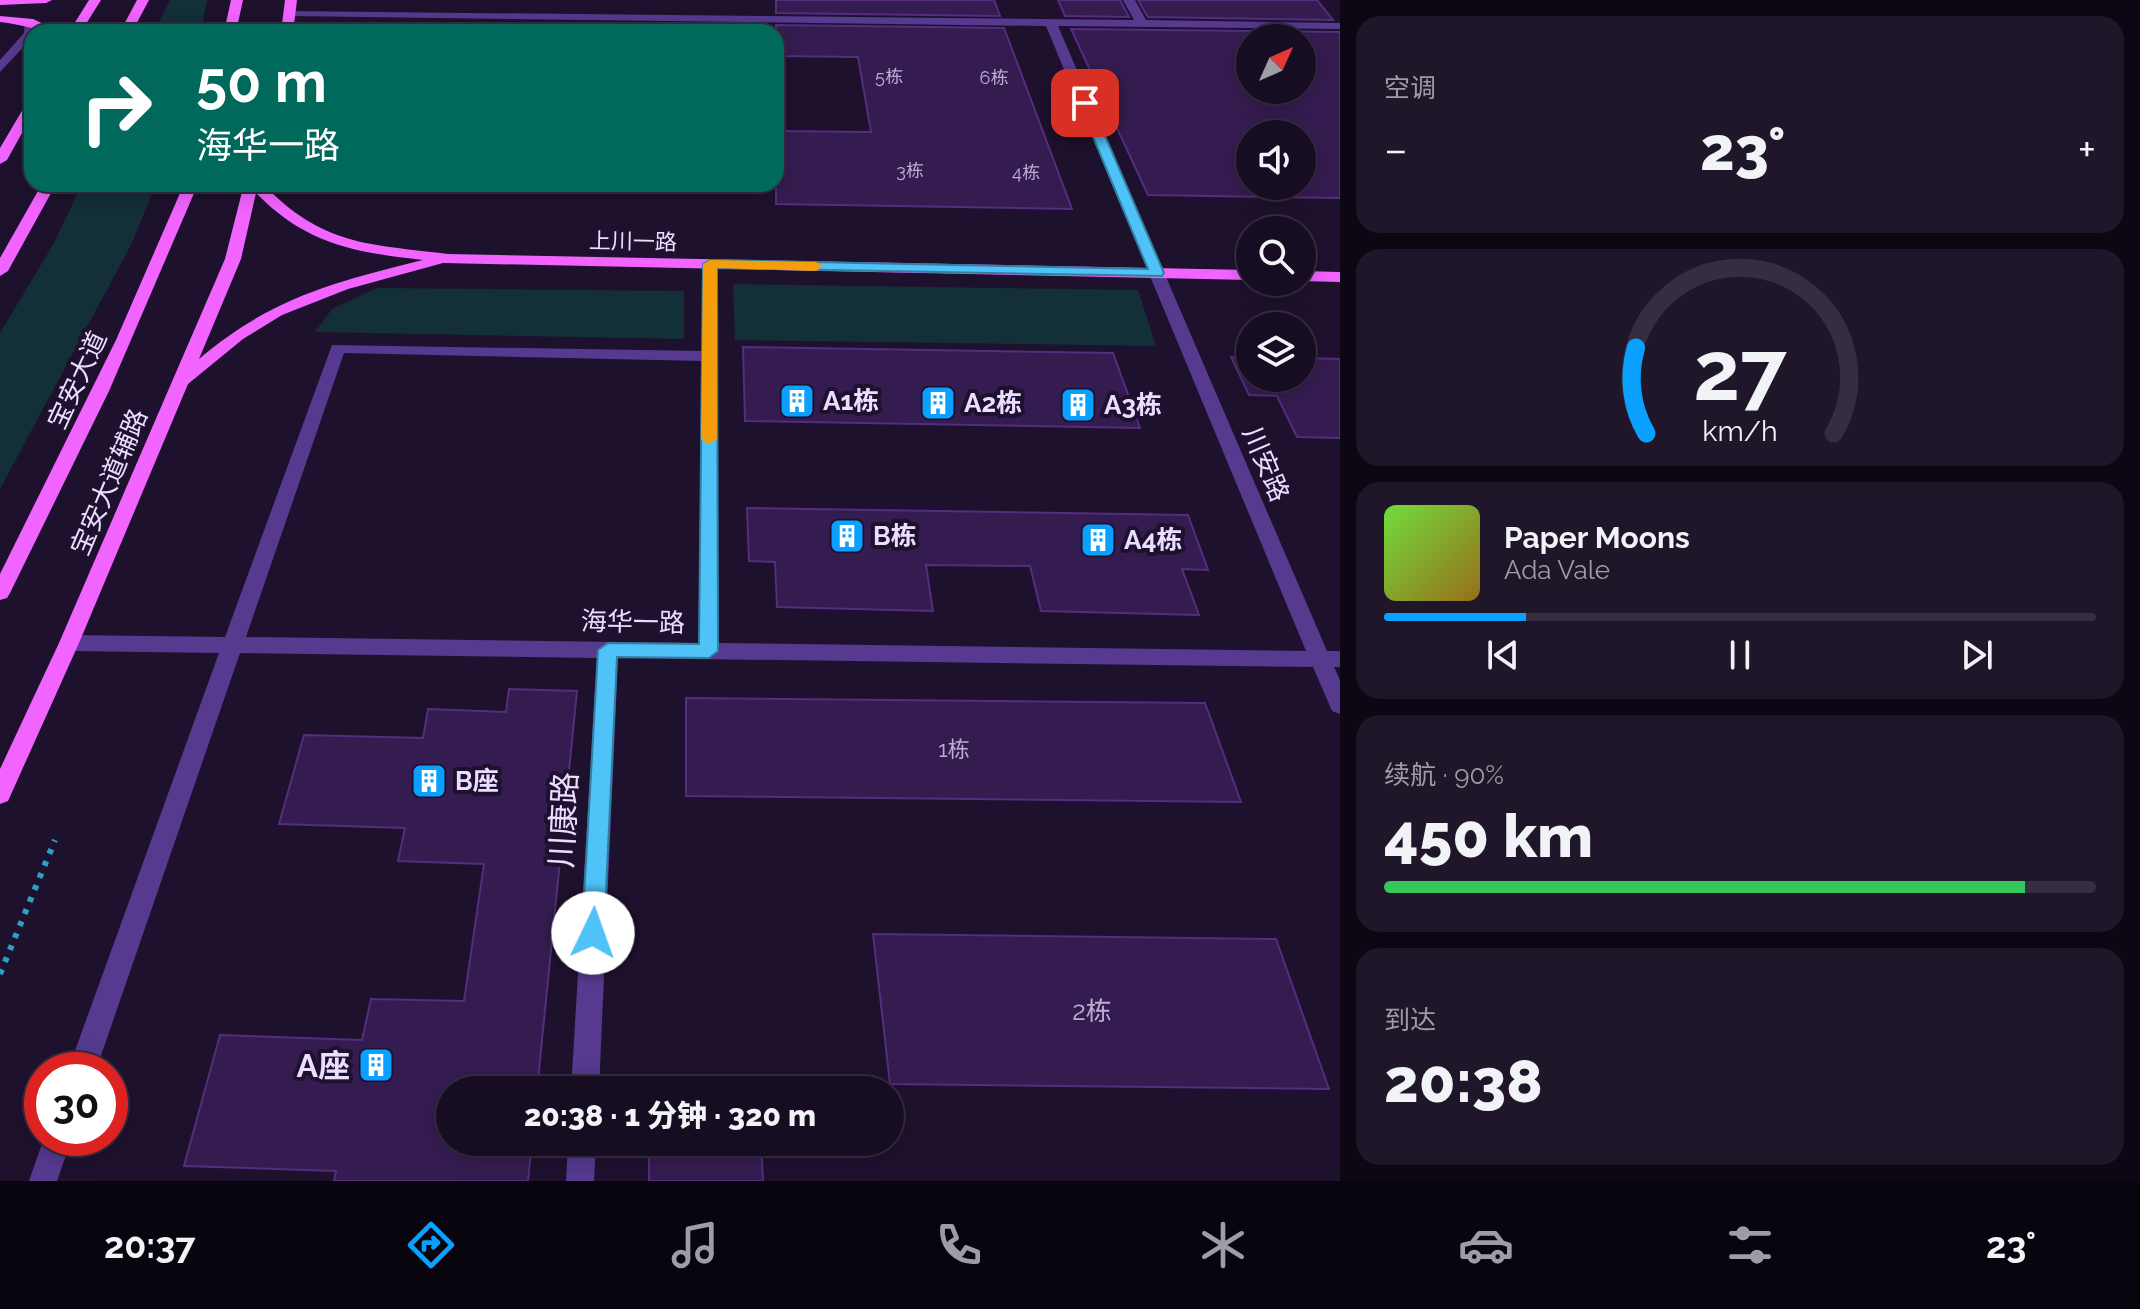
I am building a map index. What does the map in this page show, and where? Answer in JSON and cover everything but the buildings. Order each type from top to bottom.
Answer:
[{"type":"main road","points":[[0,2],[46,0]]},
{"type":"main road","points":[[80,24],[95,0]]},
{"type":"main road","points":[[130,24],[143,0]]},
{"type":"main road","points":[[232,24],[237,0]]},
{"type":"main road","points":[[0,19],[36,24]]},
{"type":"main road","points":[[0,160],[24,118]]},
{"type":"main road","points":[[0,271],[44,192]]},
{"type":"main road","name":"宝安大道","points":[[0,593],[66,466],[144,300],[188,192]]},
{"type":"main road","name":"宝安大道辅路","points":[[0,794],[69,643],[233,259],[251,192]]},
{"type":"main road","name":"上川一路","points":[[261,192],[280,211],[315,233],[365,247],[448,259],[1236,275]]},
{"type":"main road","name":"上川一路","points":[[180,382],[255,323],[298,301],[348,283],[448,259]]},
{"type":"main road","points":[[1316,276],[1340,277]]},
{"type":"street","points":[[435,15],[441,0]]},
{"type":"street","points":[[1129,0],[1142,24]]},
{"type":"street","points":[[290,6],[435,15],[782,14],[1051,23],[1340,26]]},
{"type":"street","name":"川安路","points":[[1051,23],[1157,273],[1330,659],[1340,705]]},
{"type":"street","points":[[0,68],[24,40]]},
{"type":"street","points":[[709,651],[710,264]]},
{"type":"street","points":[[88,1052],[338,348],[709,356]]},
{"type":"street","name":"海华一路","points":[[69,643],[1330,659]]},
{"type":"street","name":"川康路","points":[[586,1076],[608,650]]},
{"type":"street","points":[[43,1181],[52,1156]]},
{"type":"street","points":[[580,1181],[581,1156]]},
{"type":"path","points":[[0,974],[55,840]]},
{"type":"shaded area","points":[[170,0],[207,0],[202,24],[158,24]]},
{"type":"shaded area","points":[[78,192],[153,192],[131,245],[0,489],[0,333],[54,243]]},
{"type":"shaded area","points":[[733,284],[1138,290],[1156,346],[735,340]]},
{"type":"shaded area","points":[[377,288],[684,291],[684,339],[315,332],[332,309]]},
{"type":"slow traffic","points":[[709,439],[710,264],[816,266]]},
{"type":"place","name":"A1栋","points":[[797,401]]},
{"type":"place","name":"A2栋","points":[[938,403]]},
{"type":"place","name":"A3栋","points":[[1078,405]]},
{"type":"place","name":"B栋","points":[[847,536]]},
{"type":"place","name":"A4栋","points":[[1098,540]]},
{"type":"place","name":"B座","points":[[429,781]]},
{"type":"place","name":"A座","points":[[376,1065]]},
{"type":"route","points":[[593,933],[608,650],[709,651],[710,264],[1157,273],[1085,103]]}]
